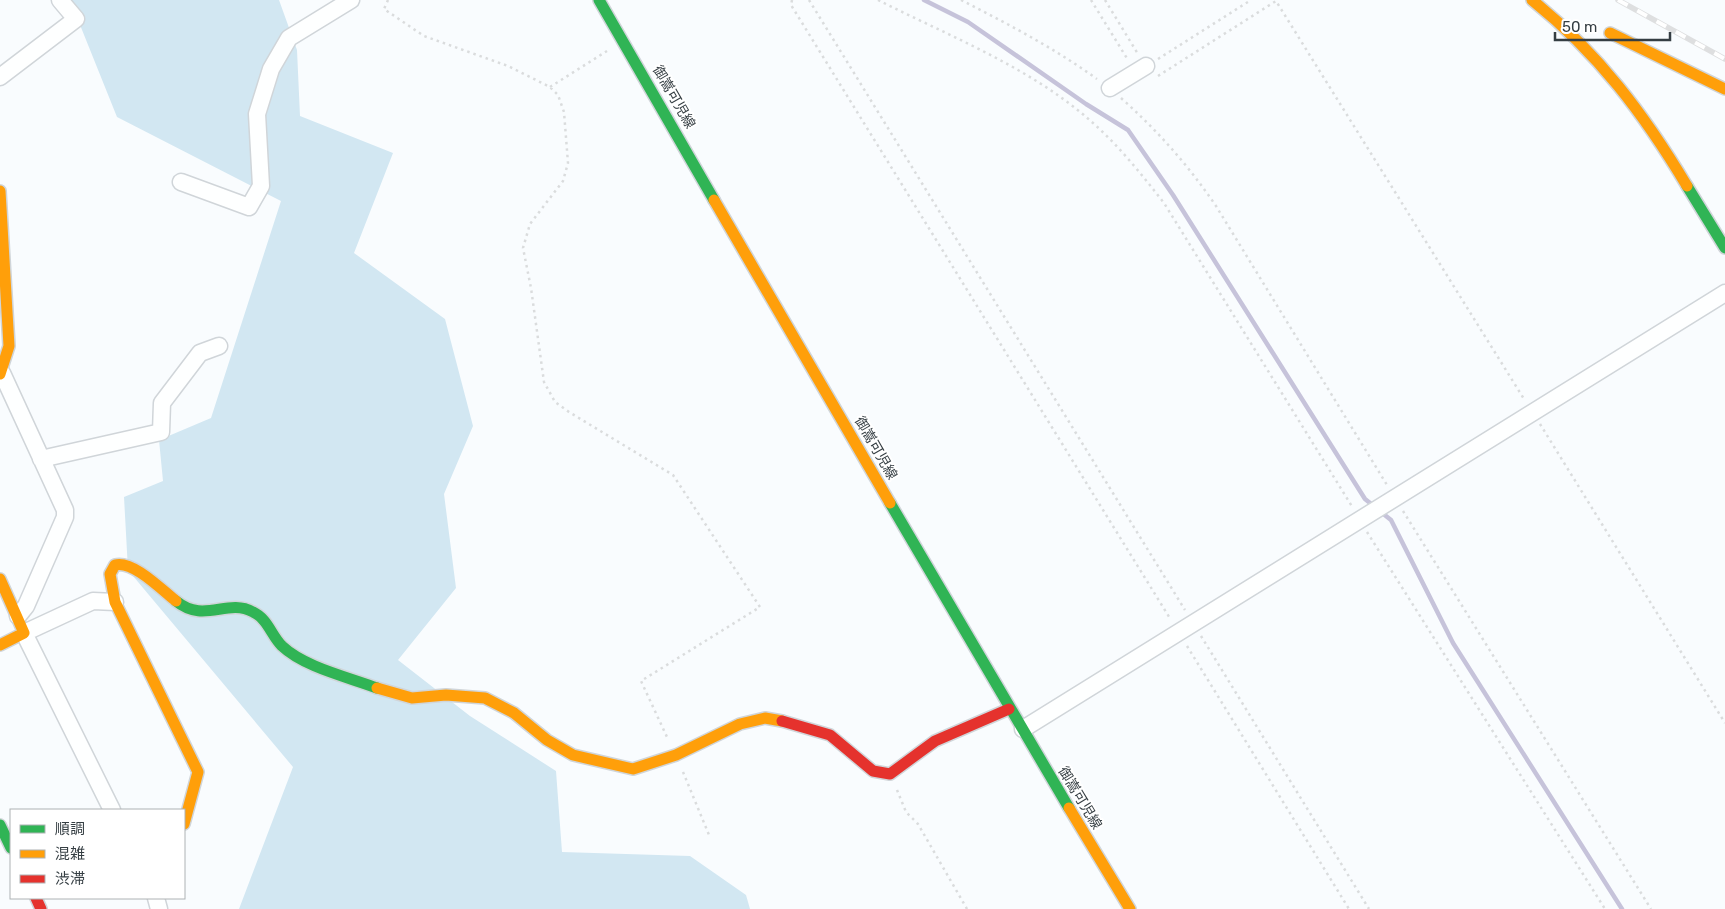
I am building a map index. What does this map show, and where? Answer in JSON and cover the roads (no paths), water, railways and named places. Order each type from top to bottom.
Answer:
[{"type":"street","points":[[0,77],[76,20],[60,0]]},
{"type":"street","points":[[181,182],[249,207],[260,186],[257,114],[272,69],[290,38],[351,0]]},
{"type":"street","name":"御嵩可児線","points":[[599,0],[1009,709],[1023,729],[1130,909]]},
{"type":"street","points":[[1532,0],[1580,38],[1622,85],[1725,248]]},
{"type":"street","points":[[1610,33],[1725,89]]},
{"type":"street","points":[[1110,88],[1146,72]]},
{"type":"street","points":[[0,191],[9,346],[1,374],[65,510],[65,517],[26,606],[18,616]]},
{"type":"street","points":[[1023,729],[1725,293]]},
{"type":"street","points":[[41,459],[161,432],[162,403],[200,354],[219,346]]},
{"type":"street","points":[[185,820],[198,772],[115,602],[110,574],[115,564],[122,563],[134,568],[183,608],[194,612],[240,608],[252,611],[264,620],[282,646],[311,664],[394,694],[412,698],[446,695],[485,698],[514,713],[547,740],[573,755],[632,769],[676,755],[740,724],[754,720],[776,719],[830,735],[873,771],[890,774],[935,741],[1009,709]]},
{"type":"street","points":[[0,579],[24,633],[112,809]]},
{"type":"street","points":[[0,645],[93,601],[115,602]]},
{"type":"street","points":[[0,824],[7,846]]},
{"type":"waterway","points":[[924,0],[968,22],[1086,104],[1128,130],[1173,195],[1365,499],[1375,507]]},
{"type":"waterway","points":[[1381,512],[1391,520],[1453,643],[1622,909]]},
{"type":"railway","points":[[1618,0],[1725,59]]}]
